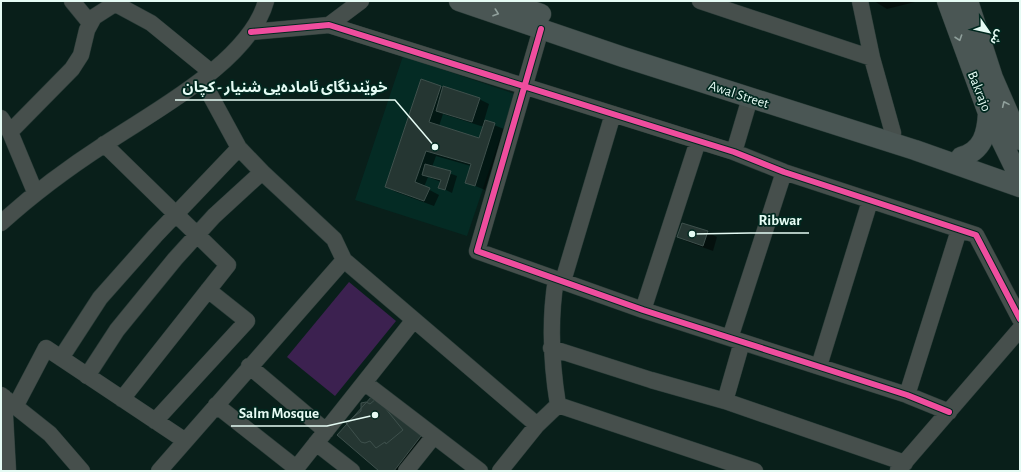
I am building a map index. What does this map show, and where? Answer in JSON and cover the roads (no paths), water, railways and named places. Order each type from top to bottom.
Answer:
[{"type":"main road","name":"Awal Street","points":[[459,1],[623,57],[750,98],[915,150],[1020,180]]},
{"type":"main road","name":"Bakrajo","points":[[947,1],[988,113],[1013,138],[1020,180]]},
{"type":"main road","points":[[968,1],[1013,138]]},
{"type":"main road","name":"Awal Street","points":[[510,2],[627,46],[893,133],[1020,180]]},
{"type":"main road","points":[[961,157],[975,152],[982,143],[986,132],[988,113]]},
{"type":"street","points":[[72,1],[90,23]]},
{"type":"street","points":[[329,25],[361,1]]},
{"type":"street","points":[[700,1],[872,58]]},
{"type":"street","points":[[860,1],[872,58],[893,133]]},
{"type":"street","points":[[10,132],[72,69],[81,55],[90,23],[98,13],[116,2],[151,22],[206,76],[240,148],[262,172],[334,239],[344,260],[413,321],[537,425]]},
{"type":"street","points":[[1,223],[36,192],[104,144],[206,76],[229,56],[251,32],[262,2]]},
{"type":"street","points":[[251,32],[329,25],[734,152],[784,172],[976,235],[1020,319]]},
{"type":"street","points":[[541,28],[477,251],[643,310],[907,395],[948,412]]},
{"type":"street","points":[[734,152],[750,98]]},
{"type":"street","points":[[558,405],[551,348],[552,301],[613,114]]},
{"type":"street","points":[[1,118],[10,132],[36,192]]},
{"type":"street","points":[[643,310],[698,141]]},
{"type":"street","points":[[104,144],[228,265],[122,399]]},
{"type":"street","points":[[61,358],[100,298],[155,236],[177,215],[240,148]]},
{"type":"street","points":[[87,376],[117,330],[197,235],[214,216],[262,172]]},
{"type":"street","points":[[724,400],[736,340],[784,172]]},
{"type":"street","points":[[819,366],[870,201]]},
{"type":"street","points":[[907,395],[959,230]]},
{"type":"street","points":[[167,468],[184,440],[344,260]]},
{"type":"street","points":[[155,421],[247,321],[208,290]]},
{"type":"street","points":[[216,405],[295,470],[413,321]]},
{"type":"street","points":[[551,348],[651,380],[724,400],[901,467],[1020,329]]},
{"type":"street","points":[[8,471],[7,400],[46,348],[184,440]]},
{"type":"street","points":[[249,366],[326,430]]},
{"type":"street","points":[[365,383],[480,471]]},
{"type":"street","points":[[7,400],[50,434],[82,471]]},
{"type":"street","points":[[500,471],[537,425],[558,405]]},
{"type":"street","points":[[558,405],[755,471]]},
{"type":"street","points":[[406,471],[434,436]]},
{"type":"street","points":[[316,443],[352,471]]},
{"type":"place","name":"خوێندنگای ئامادەیی شنیار - کچان","points":[[435,147]]},
{"type":"place","name":"Ribwar","points":[[692,234]]},
{"type":"place","name":"Salm Mosque","points":[[375,415]]}]
